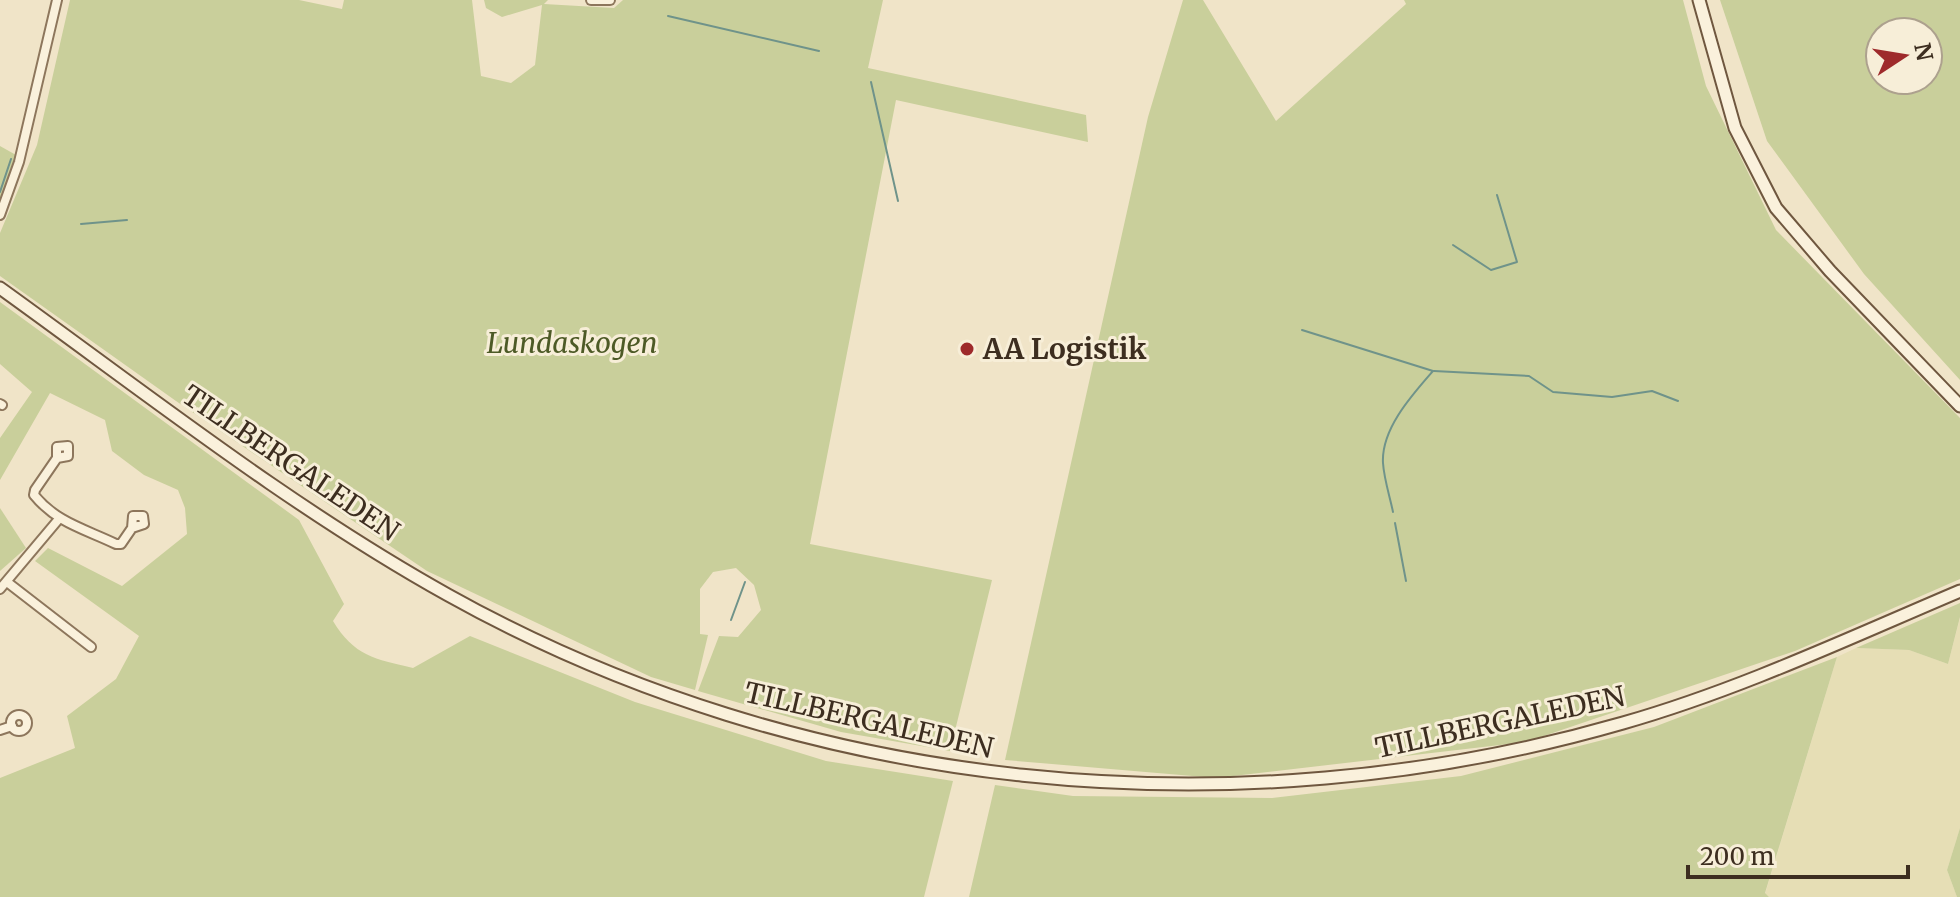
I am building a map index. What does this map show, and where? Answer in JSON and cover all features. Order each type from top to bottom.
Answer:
[{"type":"main road","points":[[1699,0],[1735,128],[1776,208],[1830,271],[1960,406]]},
{"type":"main road","name":"TILLBERGALEDEN","points":[[0,288],[293,498],[447,595],[622,677],[784,731],[992,773],[1092,782],[1203,785],[1312,781],[1463,760],[1649,716],[1800,660],[1960,591]]},
{"type":"street","points":[[0,215],[19,162],[57,0]]},
{"type":"street","points":[[591,0],[610,0]]},
{"type":"street","points":[[57,458],[34,495],[58,520],[116,544],[121,544],[132,528]]},
{"type":"street","points":[[58,520],[3,586],[91,647]]},
{"type":"street","points":[[0,730],[12,726]]},
{"type":"shaded area","points":[[1960,618],[1960,828],[1947,870],[1957,897],[1769,897],[1765,894],[1837,657],[1856,648],[1909,650],[1948,664]]},
{"type":"green space","name":"Lundaskogen","points":[[70,0],[299,0],[342,9],[344,0],[472,0],[481,76],[511,83],[535,65],[542,5],[502,17],[486,8],[484,0],[548,0],[544,4],[614,8],[623,0],[883,0],[868,68],[1086,115],[1088,142],[896,100],[810,544],[992,580],[950,751],[841,732],[698,691],[719,636],[738,637],[761,610],[754,585],[736,568],[713,572],[700,589],[700,634],[708,635],[695,690],[651,677],[427,571],[176,401],[0,276],[0,233],[37,145]]},
{"type":"green space","points":[[1183,0],[1203,0],[1276,121],[1406,4],[1404,0],[1683,0],[1706,86],[1776,230],[1960,418],[1960,579],[1795,651],[1526,742],[1216,778],[1005,760],[1148,117]]},
{"type":"green space","points":[[1720,0],[1960,0],[1960,380],[1864,274],[1767,141]]},
{"type":"green space","points":[[0,146],[16,155],[0,199]]},
{"type":"green space","points":[[0,302],[299,520],[344,604],[333,621],[349,642],[367,654],[413,668],[470,636],[635,702],[826,761],[953,781],[924,897],[0,897],[0,778],[75,748],[67,716],[116,679],[139,636],[35,561],[48,548],[122,586],[187,534],[185,508],[178,490],[144,475],[112,451],[105,420],[50,393],[0,480],[0,438],[32,392],[0,364]]},
{"type":"green space","points":[[0,508],[26,548],[0,571]]},
{"type":"green space","points":[[1960,603],[1960,617],[1948,664],[1909,650],[1856,648]]},
{"type":"green space","points":[[1837,657],[1765,893],[1769,897],[969,897],[995,785],[1073,796],[1272,798],[1461,776],[1654,727]]},
{"type":"green space","points":[[1960,828],[1960,897],[1957,897],[1947,870]]},
{"type":"waterway","points":[[668,16],[819,51]]},
{"type":"waterway","points":[[871,82],[898,201]]},
{"type":"waterway","points":[[0,192],[11,159]]},
{"type":"waterway","points":[[1453,245],[1491,270],[1517,262],[1497,195]]},
{"type":"waterway","points":[[81,224],[127,220]]},
{"type":"waterway","points":[[1302,330],[1433,371],[1399,413],[1387,438],[1383,463],[1393,512]]},
{"type":"waterway","points":[[1434,371],[1529,376],[1553,392],[1612,397],[1652,391],[1678,401]]},
{"type":"waterway","points":[[1395,523],[1406,581]]},
{"type":"waterway","points":[[731,620],[745,582]]},
{"type":"place","name":"AA Logistik","points":[[967,349]]}]
